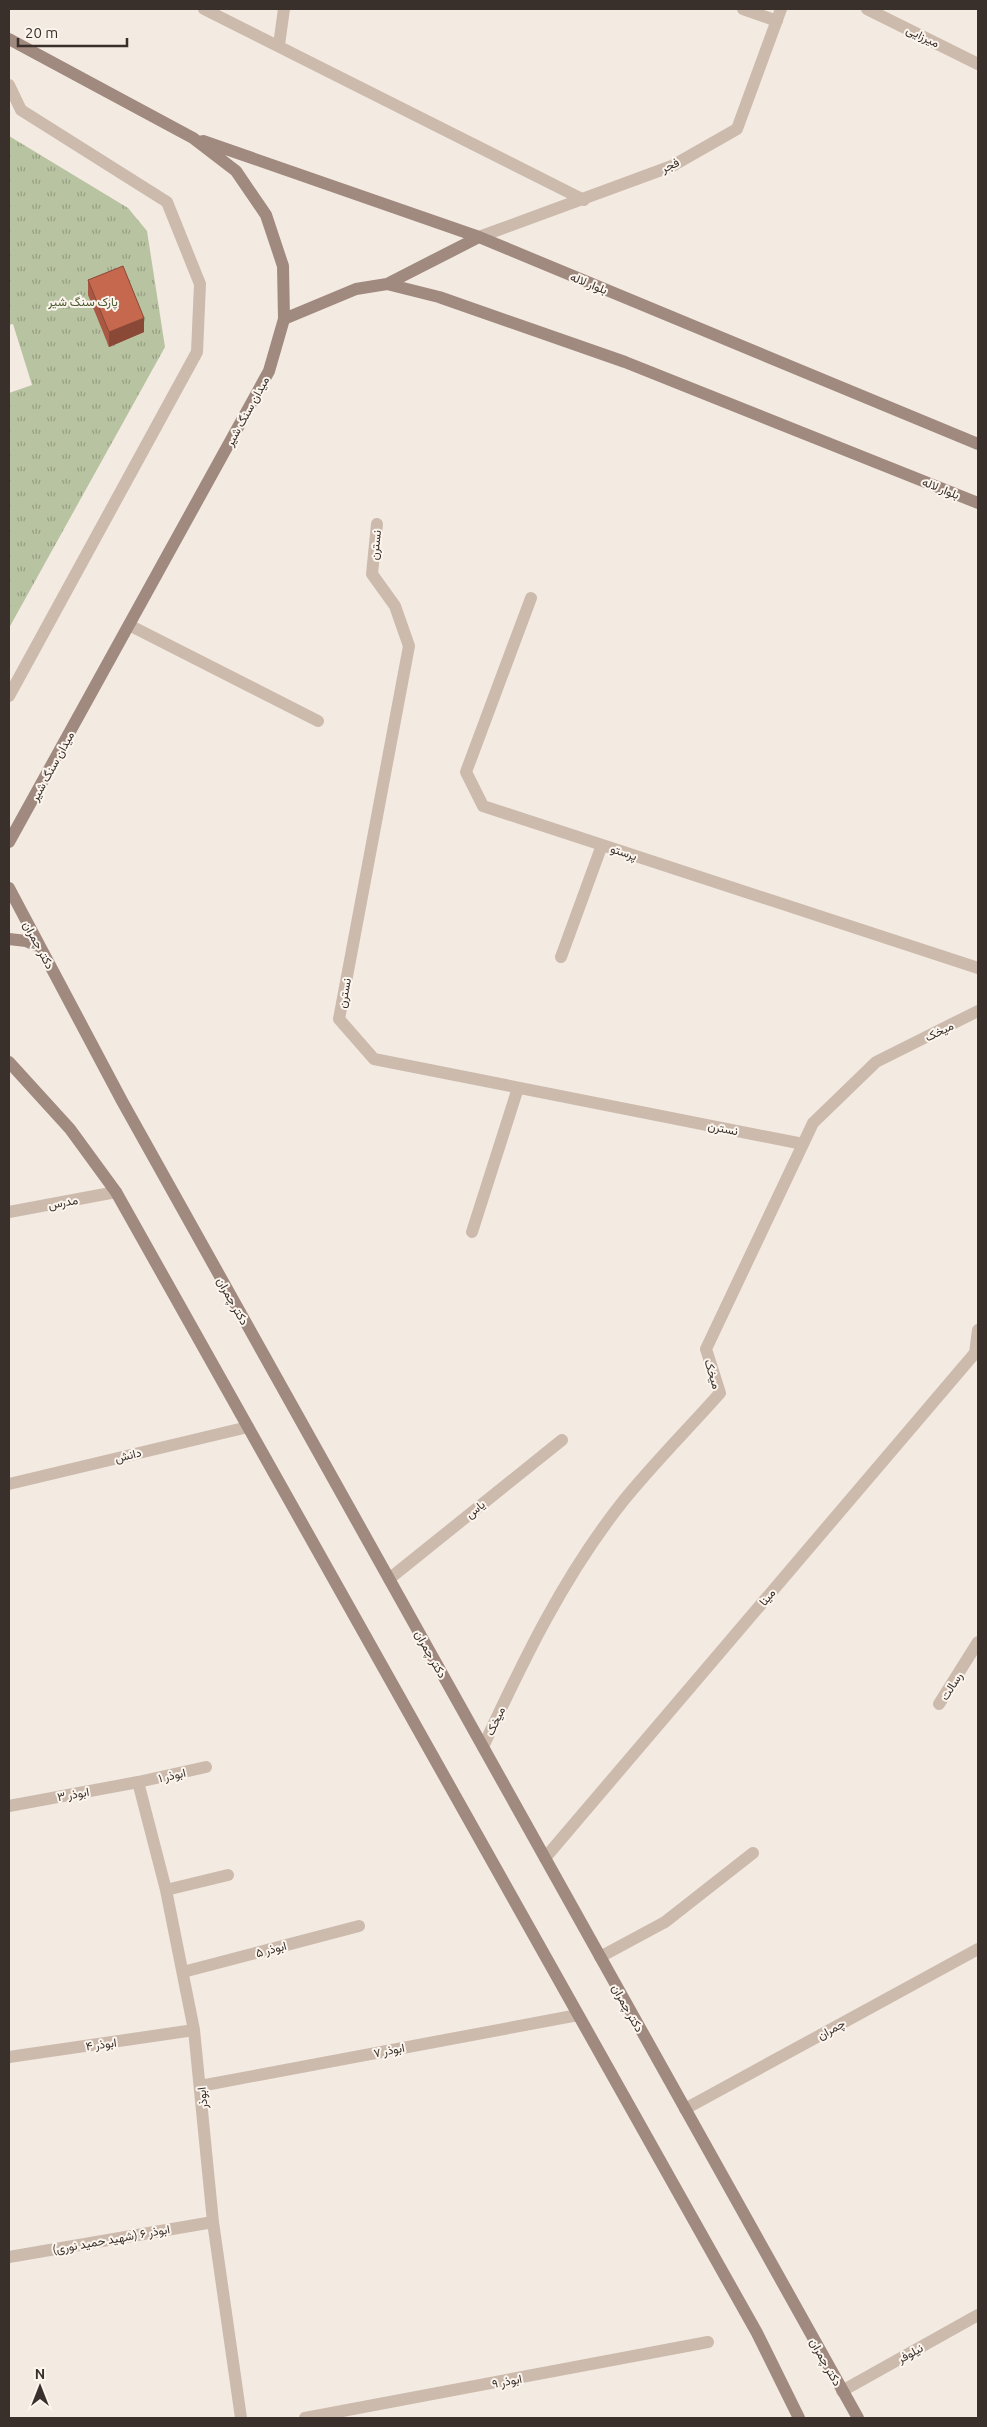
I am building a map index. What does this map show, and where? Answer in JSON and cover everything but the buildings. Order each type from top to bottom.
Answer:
[{"type":"main road","name":"میدان سنگ شیر","points":[[9,39],[193,138],[236,171],[266,215],[283,266],[284,319],[269,371],[9,842]]},
{"type":"main road","name":"بلوار لاله","points":[[193,138],[479,237],[978,444]]},
{"type":"main road","points":[[386,284],[479,237]]},
{"type":"main road","name":"بلوار لاله","points":[[284,319],[356,289],[386,284],[439,297],[625,362],[978,503]]},
{"type":"main road","name":"دکتر چمران","points":[[9,888],[122,1102],[858,2418]]},
{"type":"main road","points":[[9,940],[26,941],[40,947]]},
{"type":"main road","points":[[9,1062],[70,1129],[116,1192],[757,2333],[800,2418]]},
{"type":"street","points":[[204,9],[279,45],[584,200]]},
{"type":"street","points":[[279,45],[284,9]]},
{"type":"street","points":[[742,9],[777,21]]},
{"type":"street","name":"فجر","points":[[479,237],[584,200],[672,166],[737,128],[781,9]]},
{"type":"street","name":"میرزایی","points":[[867,9],[978,64]]},
{"type":"street","points":[[9,85],[21,110],[167,202],[200,284],[197,352],[9,696]]},
{"type":"street","name":"نسترن","points":[[377,524],[372,574],[396,606],[409,646],[339,1020],[374,1059],[802,1144]]},
{"type":"street","name":"پرستو","points":[[531,598],[466,772],[483,806],[978,968]]},
{"type":"street","points":[[129,625],[318,722]]},
{"type":"street","points":[[561,957],[602,845]]},
{"type":"street","name":"میخک","points":[[483,1747],[530,1644],[578,1565],[624,1501],[720,1393],[706,1349],[812,1123],[876,1062],[978,1011]]},
{"type":"street","points":[[472,1232],[518,1088]]},
{"type":"street","name":"مدرس","points":[[9,1212],[116,1192]]},
{"type":"street","name":"مینا","points":[[545,1858],[976,1355],[978,1330]]},
{"type":"street","name":"دانش","points":[[9,1484],[248,1427]]},
{"type":"street","name":"یاس","points":[[388,1579],[562,1440]]},
{"type":"street","name":"رسالت","points":[[939,1704],[978,1642]]},
{"type":"street","name":"ابوذر ۱","points":[[138,1782],[206,1767]]},
{"type":"street","name":"ابوذر ۳","points":[[9,1806],[138,1782]]},
{"type":"street","name":"ابوذر","points":[[138,1782],[166,1890],[184,1972],[194,2030],[213,2222],[241,2418]]},
{"type":"street","points":[[600,1957],[665,1922],[753,1853]]},
{"type":"street","points":[[166,1890],[228,1875]]},
{"type":"street","name":"ابوذر ۵","points":[[184,1972],[359,1926]]},
{"type":"street","name":"چمران","points":[[685,2109],[978,1949]]},
{"type":"street","name":"ابوذر ۷","points":[[200,2086],[578,2015]]},
{"type":"street","name":"ابوذر ۴","points":[[9,2057],[194,2030]]},
{"type":"street","name":"ابوذر ۶ (شهید حمید نوری)","points":[[9,2257],[213,2222]]},
{"type":"street","name":"نیلوفر","points":[[842,2391],[978,2316]]},
{"type":"street","name":"ابوذر ۹","points":[[305,2418],[708,2342]]},
{"type":"green space","name":"پارک سنگ شیر","points":[[9,136],[128,208],[147,231],[165,347],[9,628],[9,393],[32,385],[13,324],[9,325]]}]
